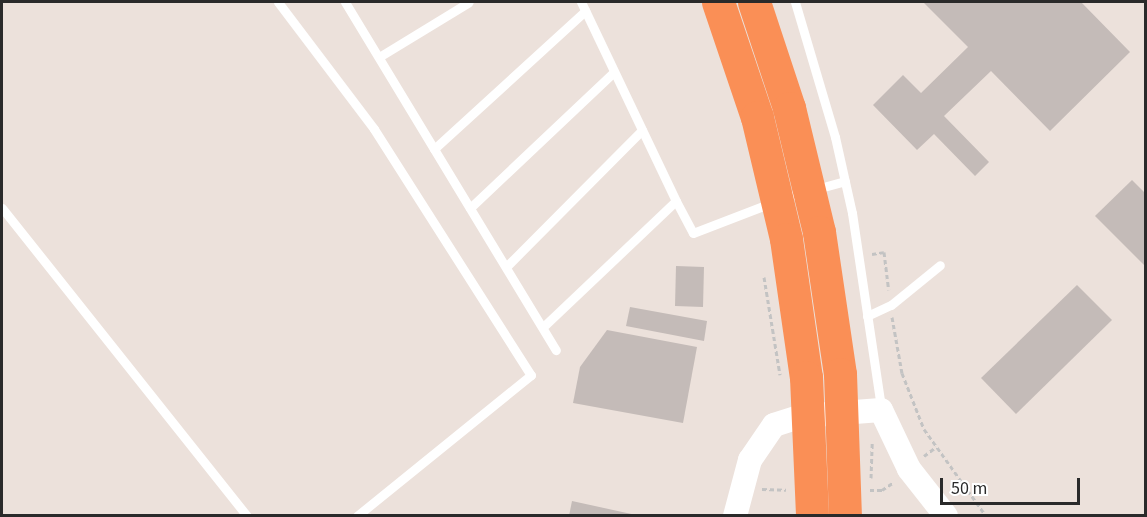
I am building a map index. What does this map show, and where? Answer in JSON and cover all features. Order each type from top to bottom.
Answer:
[{"type":"highway","points":[[718,2],[757,117],[786,239],[806,377],[812,516]]},
{"type":"highway","points":[[754,2],[789,108],[819,232],[840,374],[846,516]]},
{"type":"street","points":[[735,516],[753,453],[774,425],[802,416],[881,410],[909,469],[946,516]]},
{"type":"lane","points":[[278,2],[374,129],[531,375],[357,516]]},
{"type":"lane","points":[[345,2],[556,350]]},
{"type":"lane","points":[[379,57],[469,2]]},
{"type":"lane","points":[[795,2],[845,181],[860,256],[881,410]]},
{"type":"lane","points":[[434,149],[583,6],[693,233],[787,197],[845,181]]},
{"type":"lane","points":[[470,208],[614,72]]},
{"type":"lane","points":[[506,267],[642,130]]},
{"type":"lane","points":[[543,327],[676,201]]},
{"type":"lane","points":[[2,208],[247,516]]},
{"type":"lane","points":[[867,316],[891,305],[940,265]]},
{"type":"path","points":[[860,256],[884,252],[897,353],[924,429],[986,516]]},
{"type":"path","points":[[775,272],[764,274],[764,286],[777,375]]},
{"type":"building","points":[[923,2],[1081,2],[1130,52],[1050,131],[991,71],[944,116],[989,162],[975,176],[934,134],[917,150],[873,105],[903,75],[921,93],[968,47]]},
{"type":"building","points":[[1132,180],[1146,194],[1146,267],[1095,216]]},
{"type":"building","points":[[676,266],[704,267],[703,307],[675,306]]},
{"type":"building","points":[[1077,285],[1112,320],[1016,414],[981,378]]},
{"type":"building","points":[[630,307],[707,321],[704,341],[626,326]]},
{"type":"building","points":[[607,330],[697,347],[683,423],[573,403],[580,367]]},
{"type":"building","points":[[572,501],[636,515],[636,516],[569,516]]}]
